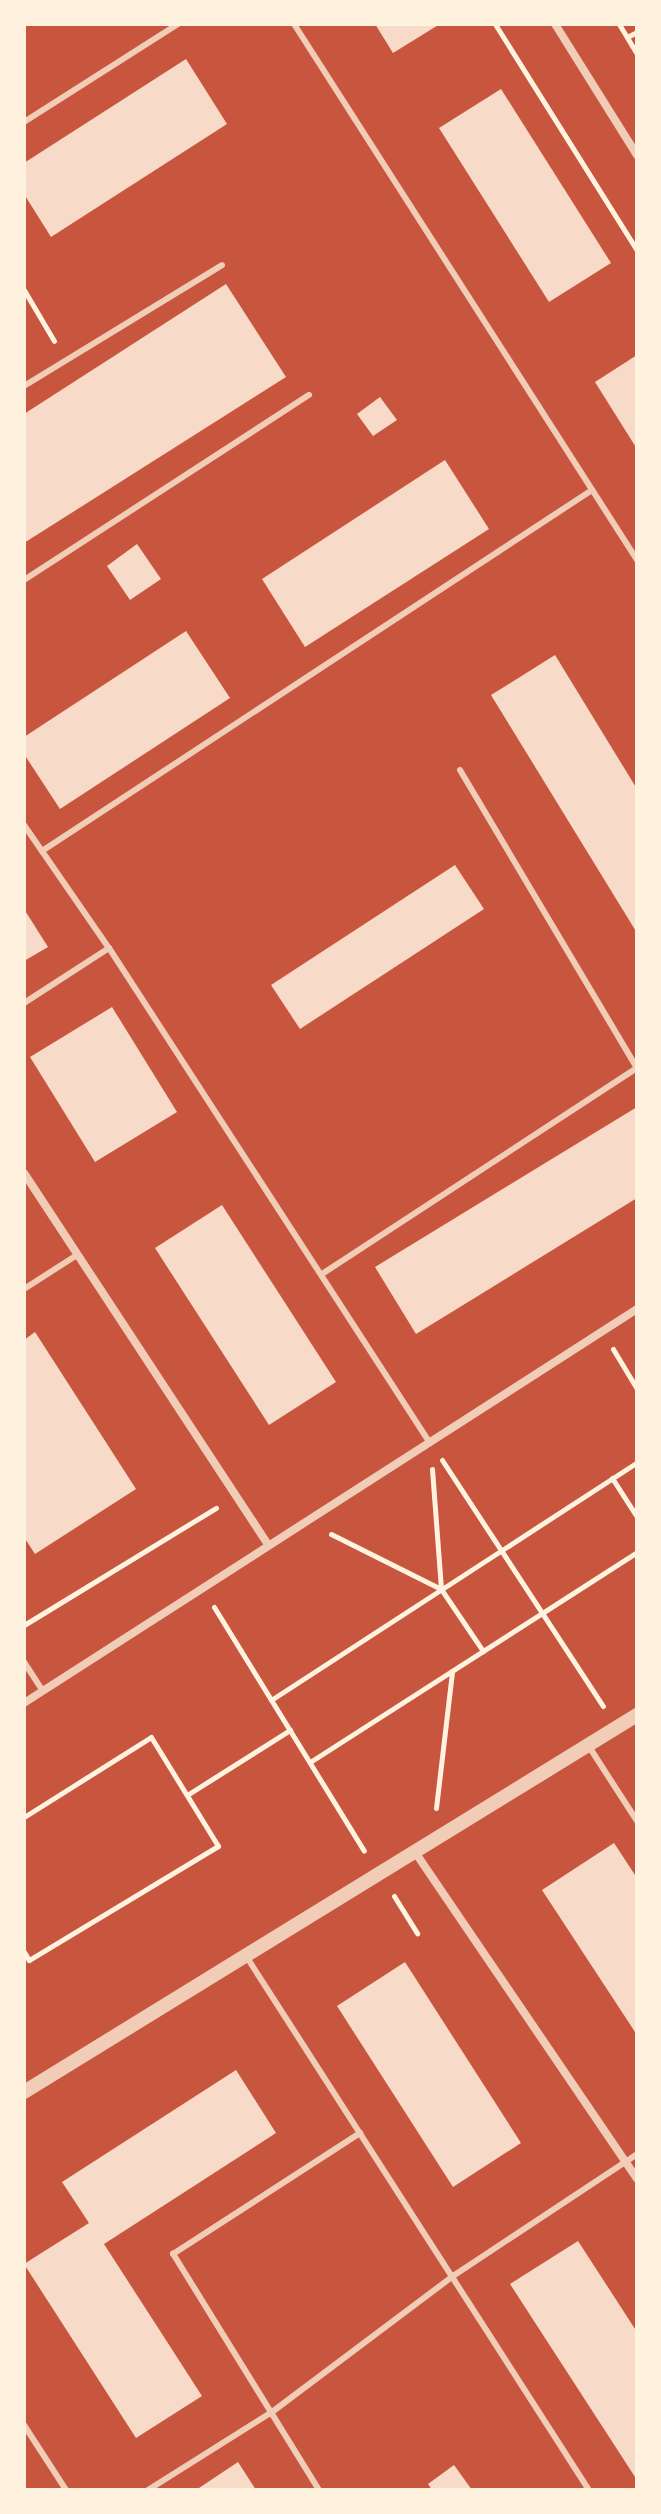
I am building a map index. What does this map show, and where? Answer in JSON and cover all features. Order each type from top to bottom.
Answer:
[{"type":"street","points":[[555,24],[637,155]]},
{"type":"street","points":[[24,1173],[268,1544]]},
{"type":"street","points":[[24,1703],[637,1309]]},
{"type":"street","points":[[24,2092],[637,1715]]},
{"type":"street","points":[[415,1852],[637,2179]]},
{"type":"lane","points":[[24,122],[178,24]]},
{"type":"lane","points":[[294,24],[637,560]]},
{"type":"lane","points":[[24,386],[222,265]]},
{"type":"lane","points":[[24,580],[309,395]]},
{"type":"lane","points":[[42,851],[592,490]]},
{"type":"lane","points":[[322,1274],[637,1068],[460,770]]},
{"type":"lane","points":[[24,825],[109,948],[430,1443]]},
{"type":"lane","points":[[24,1003],[109,948]]},
{"type":"lane","points":[[24,1289],[77,1255]]},
{"type":"lane","points":[[24,1662],[43,1691]]},
{"type":"lane","points":[[588,1745],[637,1821]]},
{"type":"lane","points":[[246,1956],[589,2490]]},
{"type":"lane","points":[[319,2490],[173,2254],[360,2133]]},
{"type":"lane","points":[[148,2490],[272,2412],[453,2276],[637,2154]]},
{"type":"lane","points":[[24,2425],[66,2490]]},
{"type":"path","points":[[495,24],[637,250]]},
{"type":"path","points":[[619,24],[637,54]]},
{"type":"path","points":[[627,37],[637,32]]},
{"type":"path","points":[[24,290],[65,361]]},
{"type":"path","points":[[603,1331],[637,1389]]},
{"type":"path","points":[[430,1443],[616,1727]]},
{"type":"path","points":[[430,1443],[441,1589],[483,1651]]},
{"type":"path","points":[[271,1700],[637,1462]]},
{"type":"path","points":[[612,1478],[637,1517]]},
{"type":"path","points":[[310,1762],[637,1552]]},
{"type":"path","points":[[202,1587],[417,1933]]},
{"type":"path","points":[[432,1841],[452,1670]]},
{"type":"path","points":[[187,1795],[290,1730]]},
{"type":"path","points":[[24,1817],[151,1737],[218,1846],[29,1960],[24,1952]]},
{"type":"building","points":[[375,24],[440,24],[393,53]]},
{"type":"building","points":[[186,59],[227,124],[51,237],[24,194],[24,163]]},
{"type":"building","points":[[501,89],[611,263],[549,302],[439,128]]},
{"type":"building","points":[[226,284],[286,377],[24,543],[24,414]]},
{"type":"building","points":[[637,355],[637,449],[595,382]]},
{"type":"building","points":[[380,397],[397,420],[373,436],[357,414]]},
{"type":"building","points":[[445,460],[489,529],[305,647],[262,579]]},
{"type":"building","points":[[137,544],[161,579],[130,600],[107,566]]},
{"type":"building","points":[[186,631],[230,698],[60,809],[24,754],[24,737]]},
{"type":"building","points":[[555,655],[637,789],[637,933],[491,695]]},
{"type":"building","points":[[455,865],[484,909],[300,1029],[271,985]]},
{"type":"building","points":[[24,909],[48,947],[24,961]]},
{"type":"building","points":[[112,1007],[177,1112],[95,1162],[30,1057]]},
{"type":"building","points":[[637,1107],[637,1198],[416,1334],[375,1267]]},
{"type":"building","points":[[222,1205],[336,1382],[269,1425],[155,1248]]},
{"type":"building","points":[[35,1332],[136,1489],[35,1554],[24,1537],[24,1340]]},
{"type":"building","points":[[614,1843],[637,1878],[637,2035],[542,1890]]},
{"type":"building","points":[[405,1962],[521,2143],[453,2187],[337,2006]]},
{"type":"building","points":[[236,2070],[276,2133],[104,2244],[202,2396],[136,2438],[24,2264],[89,2223],[62,2182]]},
{"type":"building","points":[[578,2241],[637,2332],[637,2480],[510,2284]]},
{"type":"building","points":[[238,2462],[256,2490],[196,2490]]},
{"type":"building","points":[[454,2465],[472,2490],[432,2490],[428,2484]]}]
